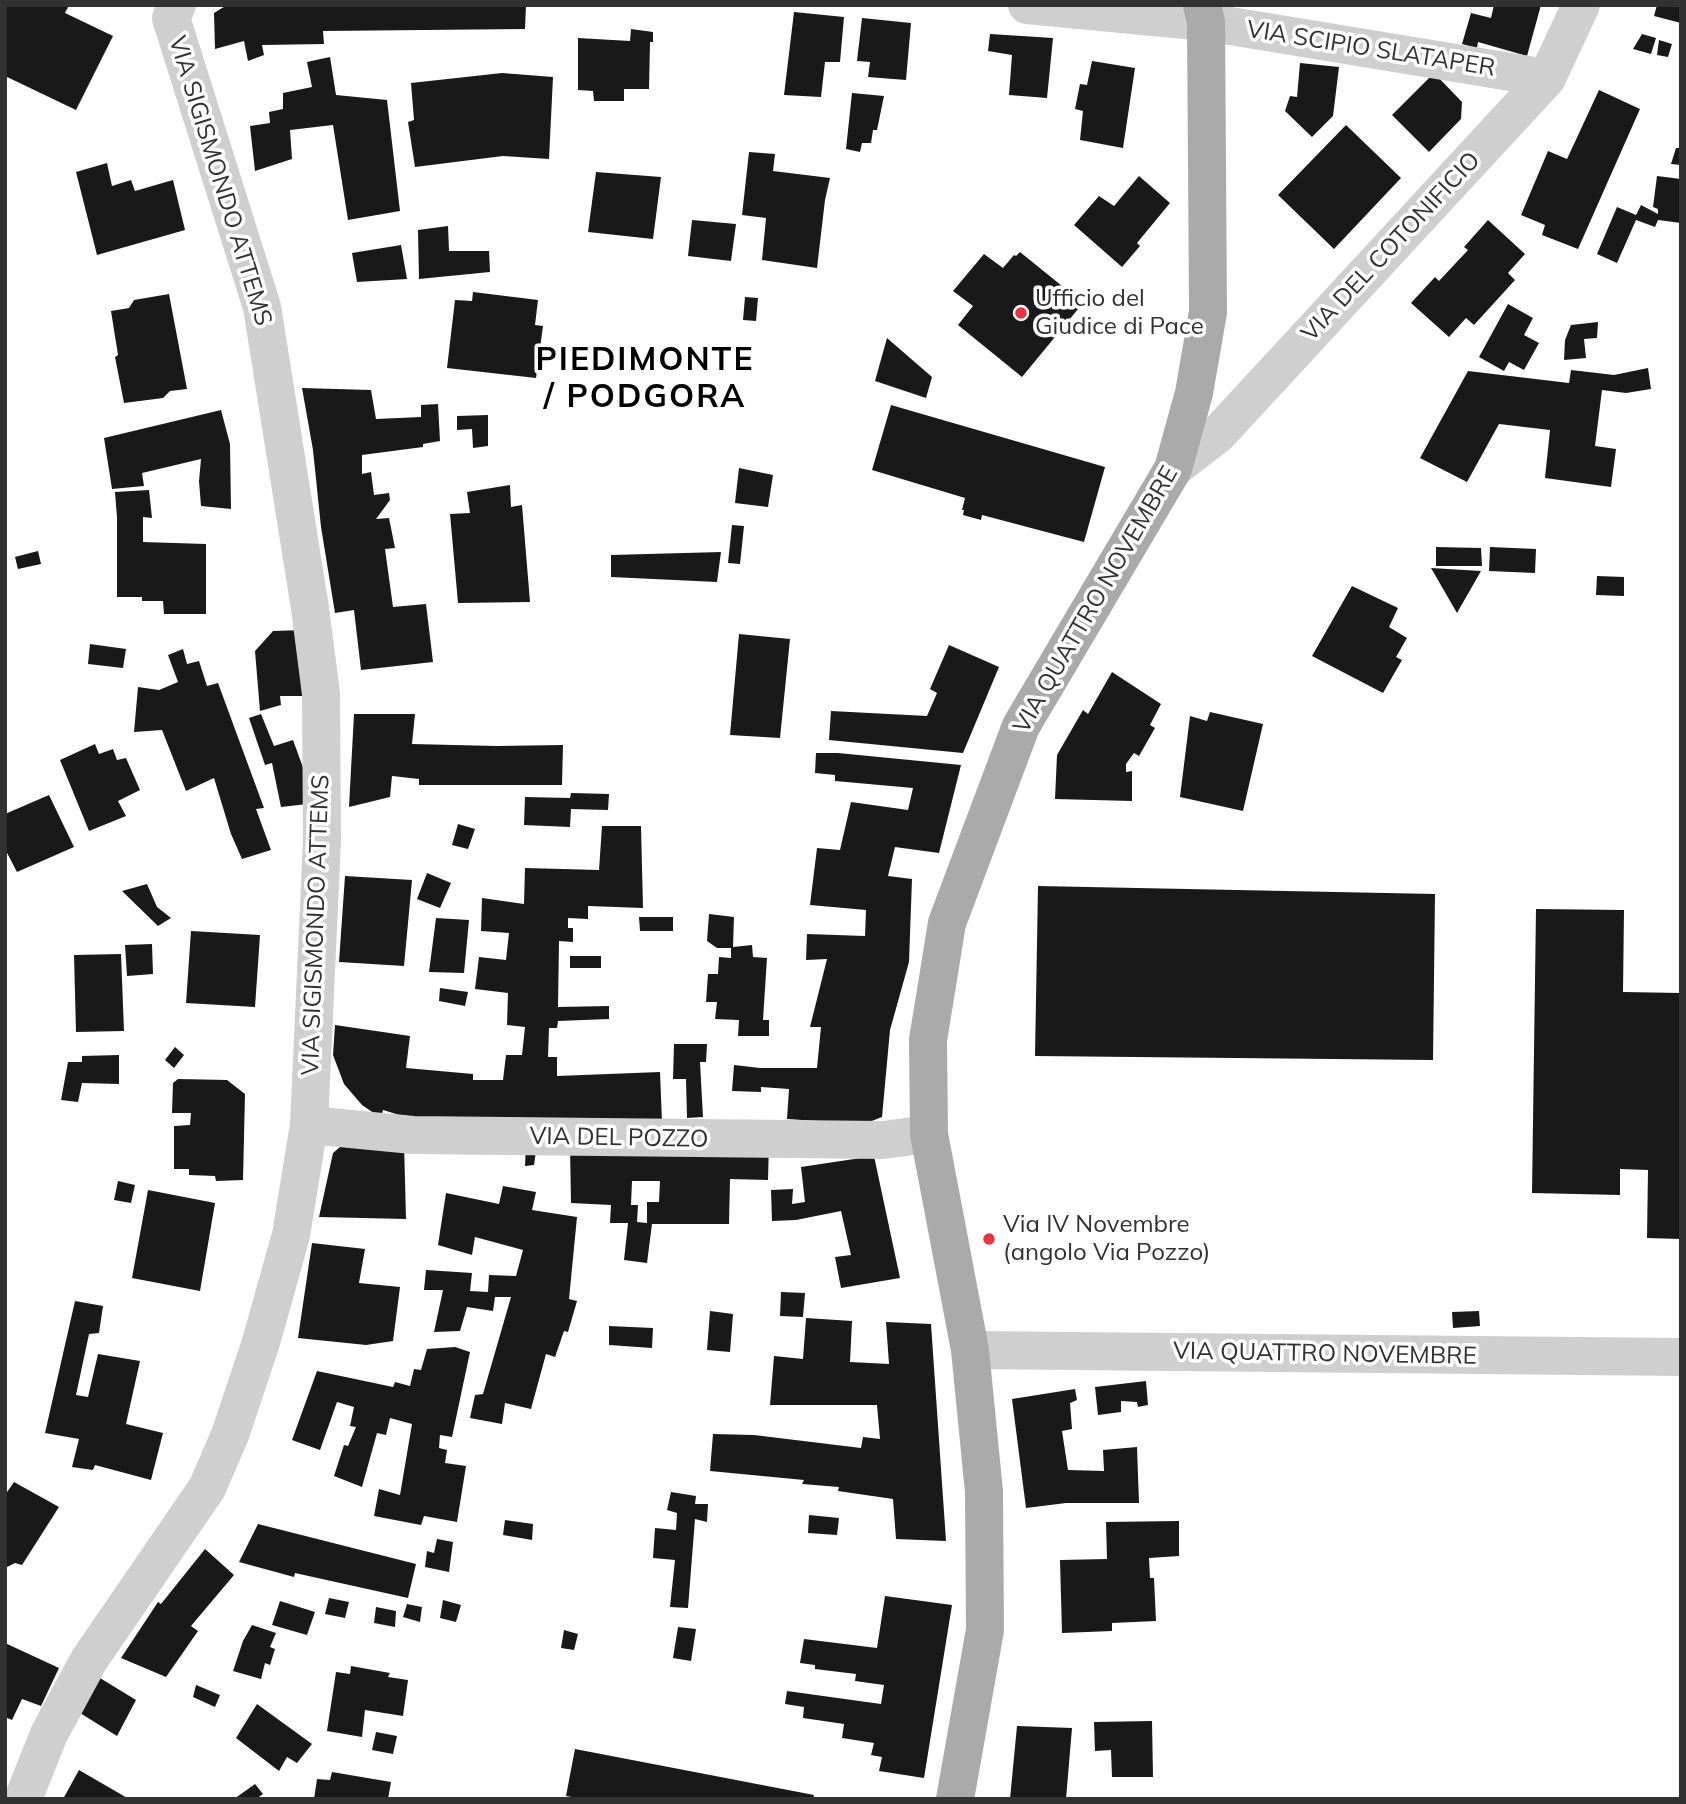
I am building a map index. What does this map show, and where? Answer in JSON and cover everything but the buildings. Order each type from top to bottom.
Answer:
[{"type":"main road","name":"VIA QUATTRO NOVEMBRE","points":[[955,1799],[985,1630],[984,1492],[970,1350],[929,1134],[928,1040],[947,923],[1021,726],[1173,469],[1194,393],[1208,312],[1204,14]]},
{"type":"street","name":"VIA SCIPIO SLATAPER","points":[[1027,5],[1204,14],[1547,78]]},
{"type":"street","name":"VIA DEL COTONIFICIO","points":[[1173,469],[1218,434],[1547,78],[1581,5]]},
{"type":"street","name":"VIA SIGISMONDO ATTEMS","points":[[23,1799],[49,1734],[89,1660],[207,1488],[230,1435],[261,1342],[291,1235],[309,1125],[322,840],[321,694],[262,307],[164,10]]},
{"type":"street","name":"VIA DEL POZZO","points":[[309,1125],[413,1135],[883,1140],[929,1134]]},
{"type":"street","name":"VIA QUATTRO NOVEMBRE","points":[[970,1350],[1681,1357]]},
{"type":"place","name":"Ufficio del Giudice di Pace","points":[[1021,313]]},
{"type":"place","name":"Via IV Novembre (angolo Via Pozzo)","points":[[989,1239]]},
{"type":"district","name":"PIEDIMONTE / PODGORA","points":[[645,378]]}]
